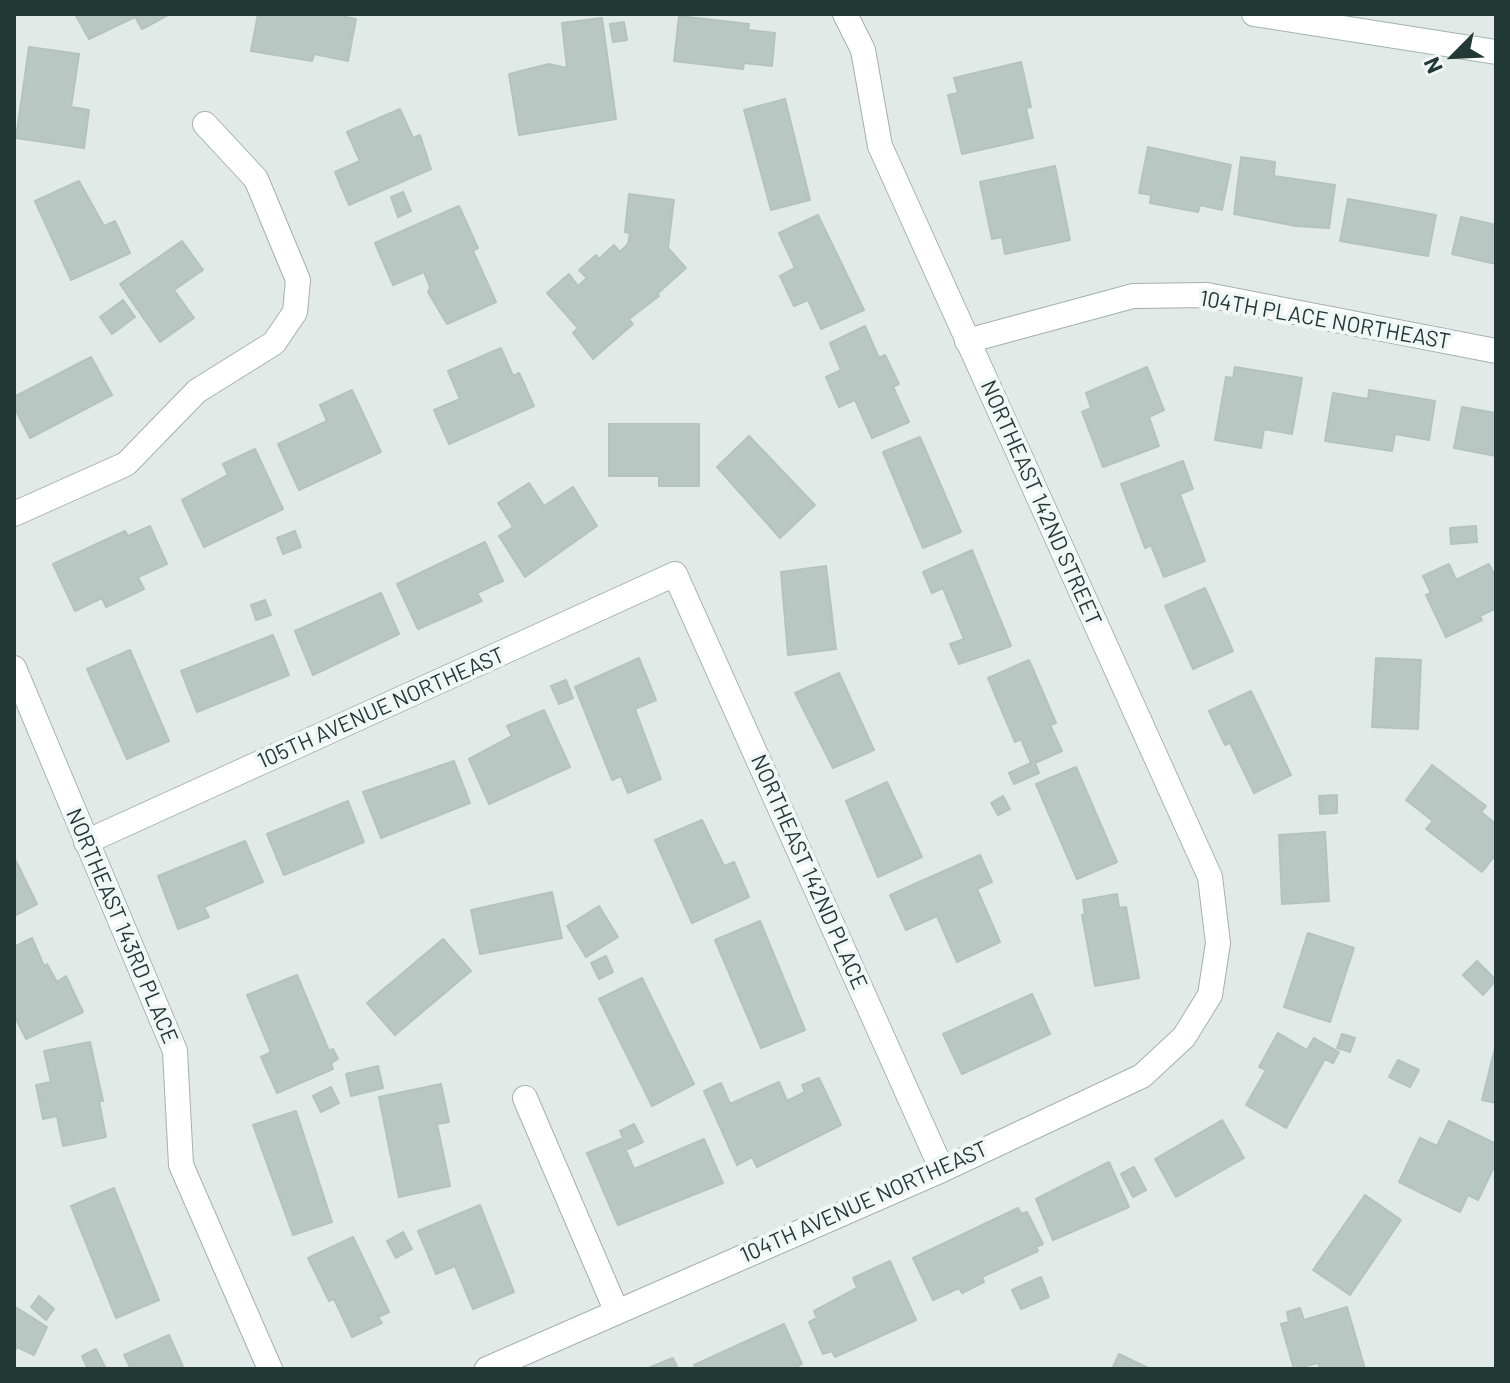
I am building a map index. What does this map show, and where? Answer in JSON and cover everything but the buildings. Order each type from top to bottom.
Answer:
[{"type":"street","name":"NORTHEAST 142ND STREET","points":[[845,14],[863,50],[880,146],[1210,877],[1218,943],[1210,995]]},
{"type":"street","points":[[1254,14],[1496,52]]},
{"type":"street","points":[[14,514],[126,464],[197,391],[274,343],[295,312],[298,280],[256,179],[205,124]]},
{"type":"street","name":"104TH PLACE NORTHEAST","points":[[967,341],[1133,296],[1207,295],[1496,351]]},
{"type":"street","name":"105TH AVENUE NORTHEAST","points":[[86,842],[675,574]]},
{"type":"street","name":"NORTHEAST 142ND PLACE","points":[[675,574],[942,1170]]},
{"type":"street","name":"NORTHEAST 143RD PLACE","points":[[14,668],[175,1051],[181,1165],[270,1369]]},
{"type":"street","name":"104TH AVENUE NORTHEAST","points":[[487,1369],[942,1170],[1142,1076],[1184,1037],[1210,995]]},
{"type":"street","points":[[525,1098],[616,1310]]}]
